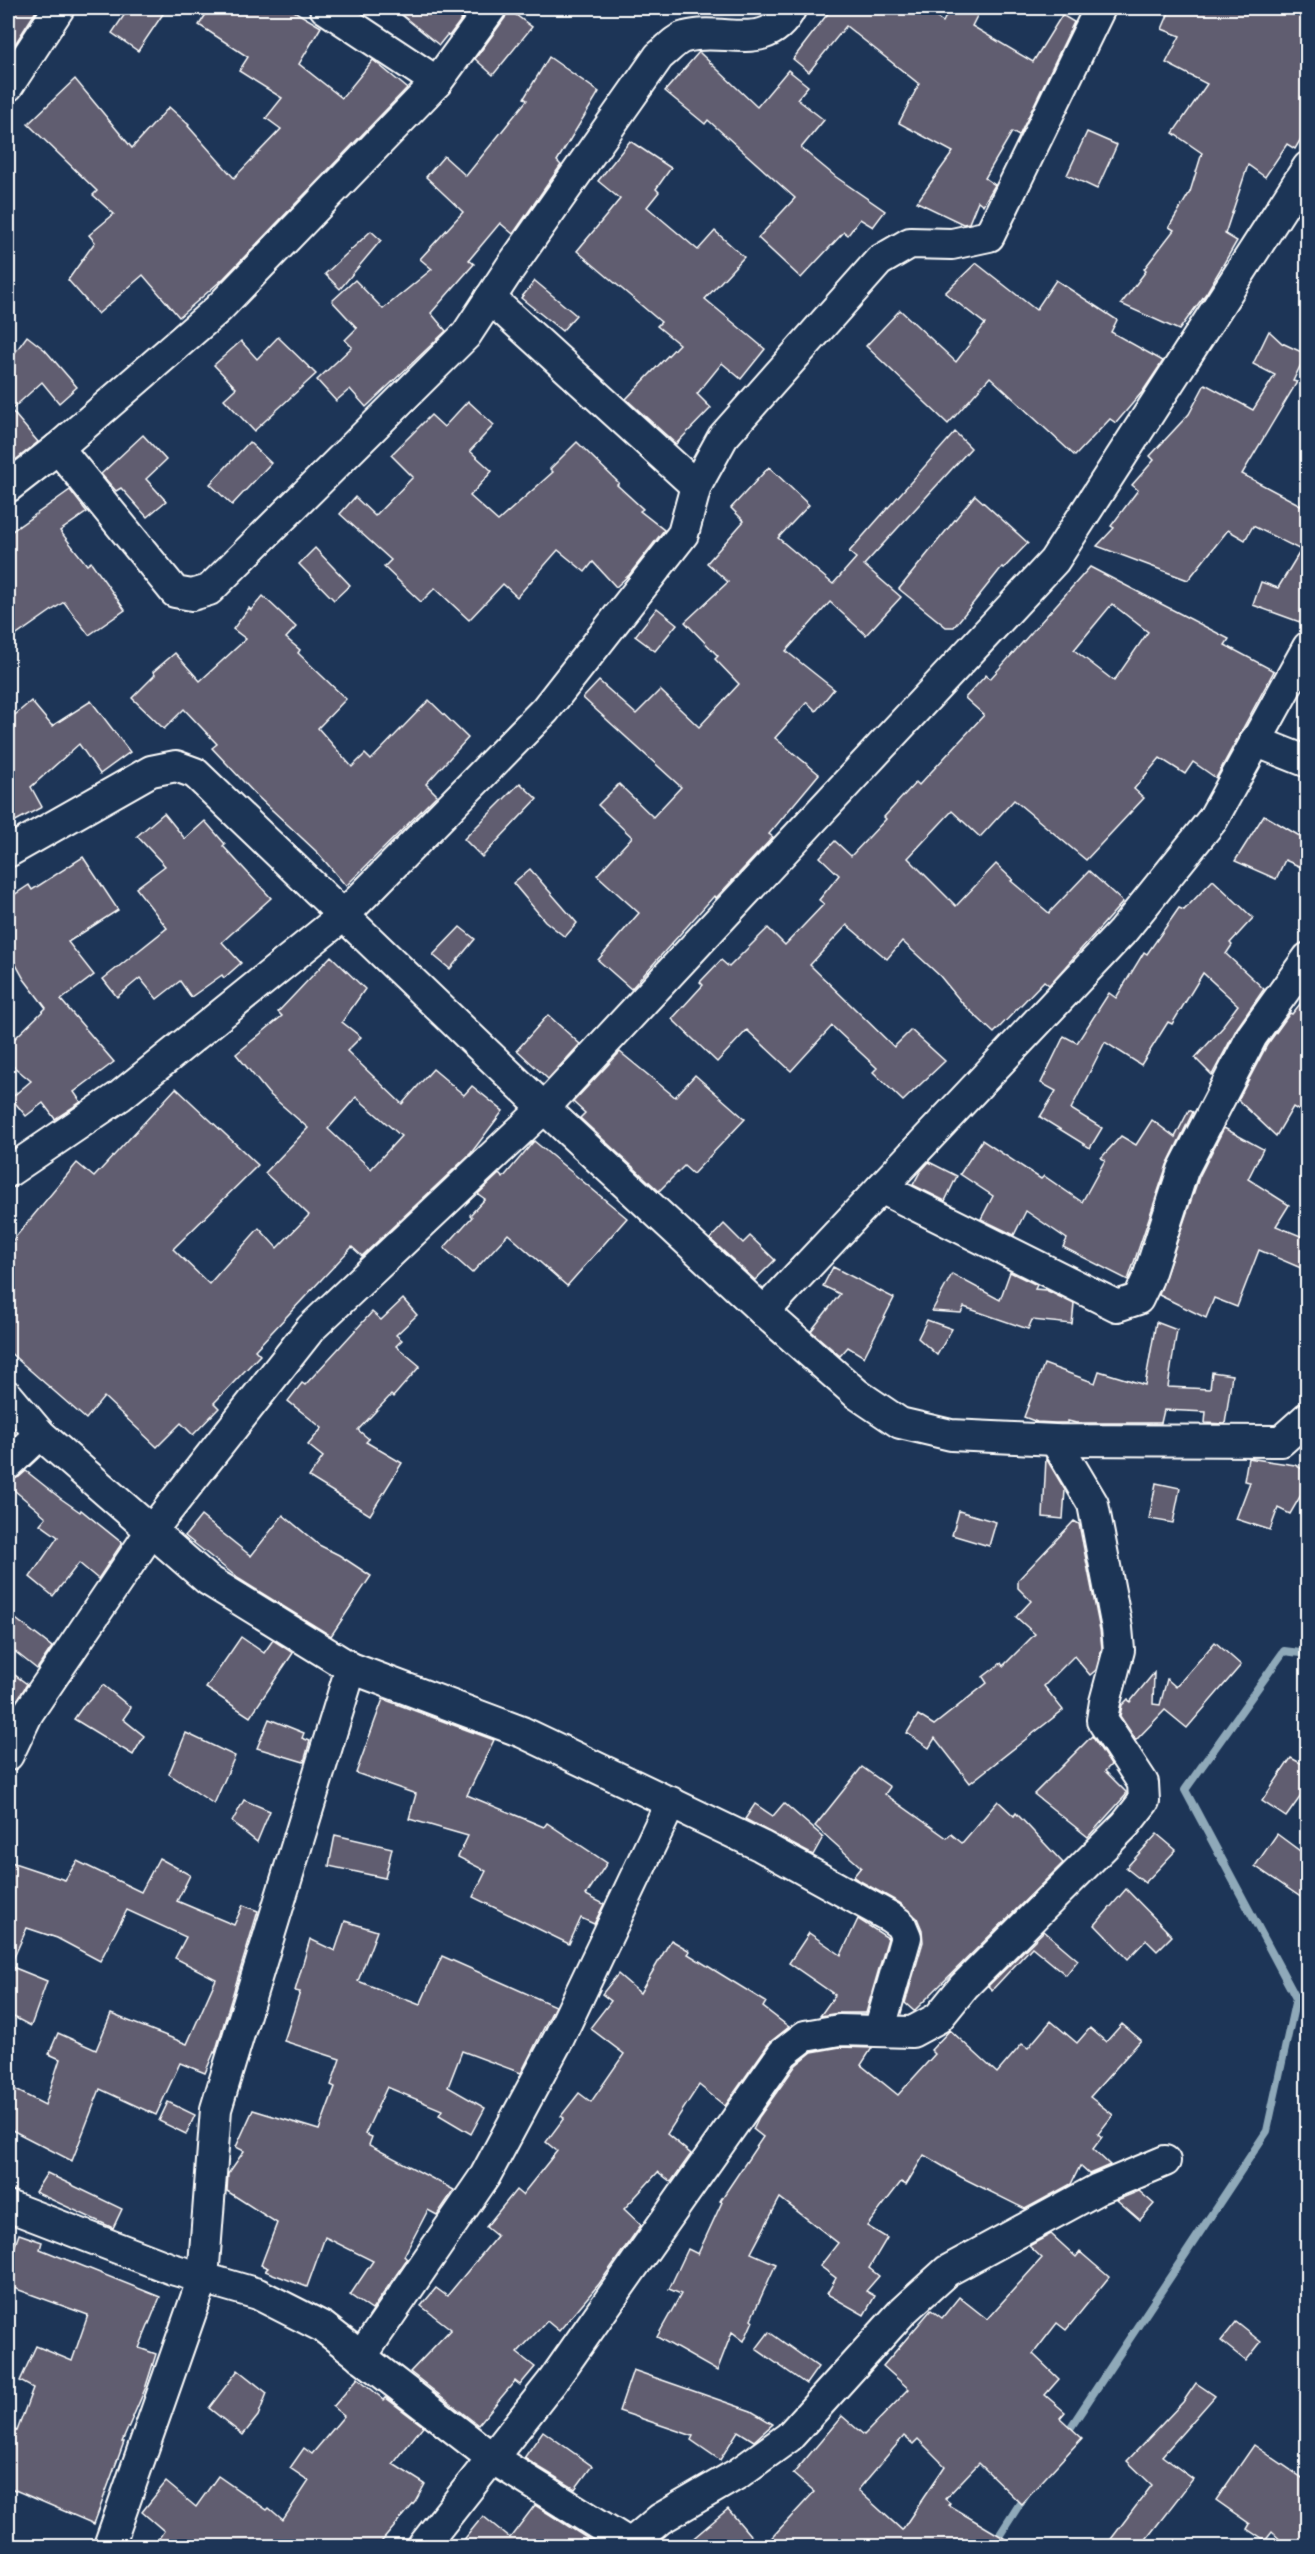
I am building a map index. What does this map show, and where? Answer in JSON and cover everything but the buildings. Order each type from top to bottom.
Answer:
[{"type":"street","points":[[8,86],[59,8]]},
{"type":"street","points":[[325,8],[438,82]]},
{"type":"street","points":[[8,488],[58,448],[218,309],[438,82],[491,8]]},
{"type":"street","points":[[58,448],[175,592],[192,595],[209,590],[466,335],[659,56],[683,37],[705,33],[755,37],[775,29],[791,8]]},
{"type":"street","points":[[8,1172],[120,1096],[343,916],[545,710],[683,534],[696,486],[723,437],[879,261],[910,243],[952,244],[989,236],[1100,8]]},
{"type":"street","points":[[8,1755],[28,1713],[152,1530],[311,1328],[544,1108],[1054,561],[1308,167]]},
{"type":"street","points":[[490,298],[696,486]]},
{"type":"street","points":[[764,1312],[1122,932],[1213,819],[1308,647]]},
{"type":"street","points":[[1255,741],[1308,762]]},
{"type":"street","points":[[8,852],[151,771],[176,766],[195,773],[544,1108],[764,1312],[857,1394],[900,1423],[951,1435],[1055,1440],[1281,1441],[1308,1417]]},
{"type":"street","points":[[881,1188],[1117,1305],[1138,1299],[1148,1278],[1183,1170],[1252,1036],[1308,958]]},
{"type":"street","points":[[8,1396],[40,1434],[208,1580],[351,1668],[522,1732],[761,1846],[901,1925],[906,1937],[879,2031]]},
{"type":"street","points":[[8,1464],[40,1434]]},
{"type":"street","points":[[423,2547],[552,2382],[783,2053],[805,2036],[839,2030],[912,2032],[938,2018],[964,1986],[1118,1832],[1144,1801],[1143,1783],[1102,1720],[1119,1650],[1117,1628],[1093,1504],[1055,1440]]},
{"type":"street","points":[[109,2547],[203,2278],[216,2109],[351,1668]]},
{"type":"street","points":[[361,2356],[485,2176],[559,2038],[671,1802]]},
{"type":"street","points":[[8,2206],[172,2269],[258,2294],[323,2327],[492,2458],[630,2546],[660,2520],[739,2473],[789,2437],[903,2311],[947,2271],[1098,2189],[1165,2160]]},
{"type":"waterway","points":[[1065,2436],[1267,2131],[1296,1998],[1185,1790],[1284,1651],[1308,1654]]},
{"type":"waterway","points":[[1296,1998],[1308,2003]]},
{"type":"waterway","points":[[994,2544],[1026,2494]]}]
